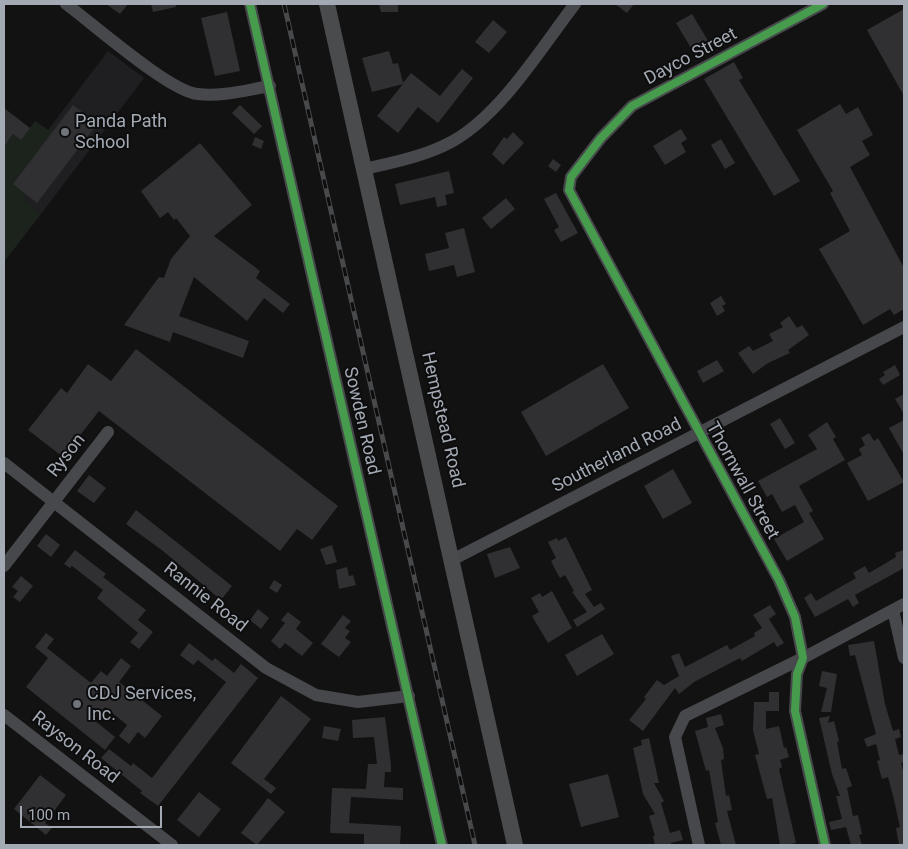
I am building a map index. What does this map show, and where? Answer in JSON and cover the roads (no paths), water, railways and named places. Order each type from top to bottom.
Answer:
[{"type":"main road","name":"Hempstead Road","points":[[327,4],[515,845]]},
{"type":"street","points":[[66,4],[172,84],[196,94],[224,94],[270,86]]},
{"type":"street","name":"Sowden Road","points":[[250,4],[442,845]]},
{"type":"street","points":[[365,169],[423,154],[454,140],[484,117],[505,95],[575,4]]},
{"type":"street","name":"Dayco Street","points":[[587,156],[632,106],[823,4]]},
{"type":"street","name":"Thornwall Street","points":[[587,156],[571,177],[569,190],[782,586],[794,616],[803,658],[797,674],[795,711],[825,845]]},
{"type":"street","name":"Southerland Road","points":[[452,560],[904,328]]},
{"type":"street","name":"Ryson","points":[[4,566],[108,432]]},
{"type":"street","name":"Rannie Road","points":[[4,463],[266,668],[316,696],[358,702],[409,696]]},
{"type":"street","points":[[699,845],[675,736],[685,716],[803,658],[899,607],[904,658]]},
{"type":"street","name":"Rayson Road","points":[[4,715],[172,845]]},
{"type":"railway","points":[[284,4],[475,845]]},
{"type":"place","name":"Panda Path School","points":[[65,132]]},
{"type":"place","name":"CDJ Services, Inc.","points":[[77,704]]}]
